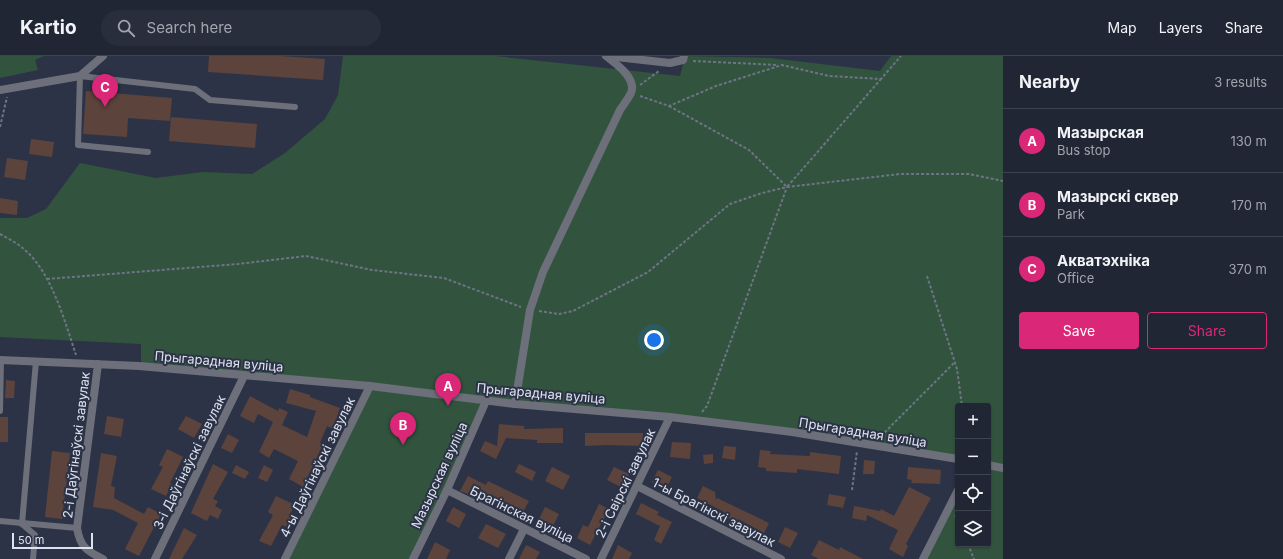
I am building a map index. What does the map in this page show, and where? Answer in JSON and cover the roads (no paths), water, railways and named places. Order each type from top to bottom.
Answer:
[{"type":"street","points":[[0,90],[10,87],[80,76],[103,56]]},
{"type":"street","points":[[602,56],[670,63],[683,58]]},
{"type":"street","points":[[515,404],[530,310],[543,272],[620,110],[632,92],[630,81],[622,69],[606,56]]},
{"type":"street","name":"Прыгарадная вуліца","points":[[1,360],[98,364],[370,386],[515,404],[670,417],[873,444],[955,458]]},
{"type":"street","name":"2-і Даўгінаўскі завулак","points":[[77,528],[98,364]]},
{"type":"street","name":"3-і Даўгінаўскі завулак","points":[[155,559],[244,376]]},
{"type":"street","name":"4-ы Даўгінаўскі завулак","points":[[285,559],[370,386]]},
{"type":"street","name":"Мазырская вуліца","points":[[413,559],[447,490],[486,401]]},
{"type":"street","name":"2-і Свірскі завулак","points":[[601,559],[670,417]]},
{"type":"street","points":[[991,466],[1003,468]]},
{"type":"street","name":"1-ы Брагінскі завулак","points":[[636,486],[781,559]]},
{"type":"street","name":"Брагінская вуліца","points":[[447,490],[586,559]]},
{"type":"street","points":[[923,559],[955,496]]},
{"type":"street","points":[[77,528],[80,544],[90,552],[104,559]]},
{"type":"street","points":[[509,559],[524,529]]},
{"type":"lane","points":[[148,152],[78,146],[80,76],[195,89],[210,100],[295,107]]},
{"type":"lane","points":[[0,413],[1,360]]},
{"type":"lane","points":[[22,524],[36,361]]},
{"type":"lane","points":[[0,521],[77,528]]},
{"type":"lane","points":[[22,524],[35,535],[33,559]]},
{"type":"place","name":"Акватэхніка","points":[[105,107]]},
{"type":"place","name":"Мазырская","points":[[448,406]]},
{"type":"place","name":"Мазырскі сквер","points":[[403,445]]}]
